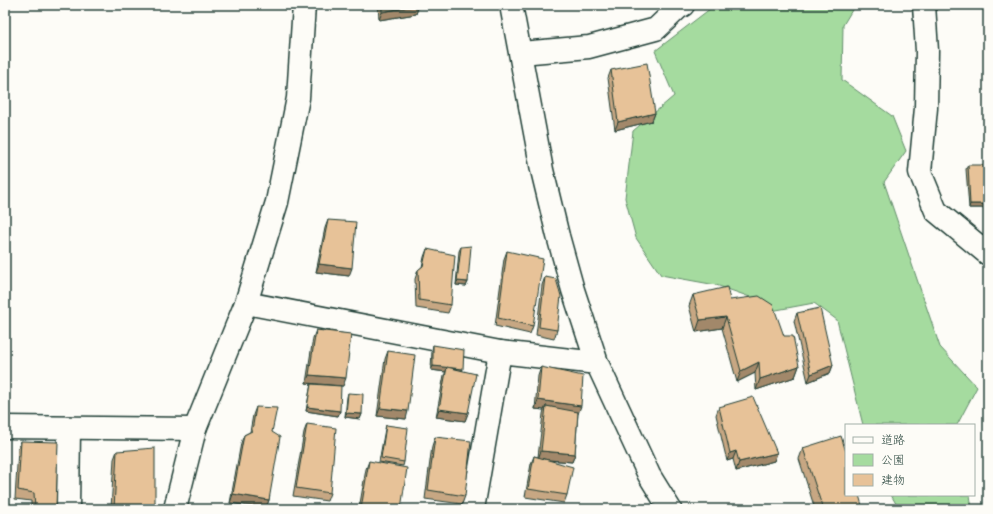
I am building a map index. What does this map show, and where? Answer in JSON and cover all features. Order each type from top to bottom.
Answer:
[{"type":"street","points":[[175,509],[195,428],[246,303],[277,202],[298,98],[304,5]]},
{"type":"street","points":[[511,5],[542,170],[558,236],[597,363],[649,475],[670,509]]},
{"type":"street","points":[[924,5],[927,51],[926,108],[920,172],[936,211],[988,254]]},
{"type":"street","points":[[521,53],[589,48],[656,30],[680,6]]},
{"type":"street","points":[[246,303],[500,352],[597,363]]},
{"type":"street","points":[[473,509],[500,352]]},
{"type":"street","points":[[5,427],[195,428]]},
{"type":"street","points":[[68,509],[69,428]]},
{"type":"green space","points":[[715,5],[855,5],[843,25],[842,80],[892,116],[906,151],[884,182],[940,347],[977,387],[958,424],[863,424],[837,320],[814,303],[771,311],[753,298],[716,285],[661,275],[636,238],[625,198],[633,131],[674,96],[655,51]]},
{"type":"green space","points":[[892,496],[970,496],[972,509],[899,509]]},
{"type":"building","points":[[382,5],[419,5],[382,12]]},
{"type":"building","points":[[647,63],[655,113],[618,122],[611,70]]},
{"type":"building","points":[[968,165],[984,165],[988,204],[970,204]]},
{"type":"building","points":[[328,220],[356,222],[352,268],[319,264]]},
{"type":"building","points":[[471,246],[468,282],[457,281],[461,247]]},
{"type":"building","points":[[427,249],[455,255],[451,305],[419,300],[418,270],[423,266]]},
{"type":"building","points":[[507,251],[543,259],[533,326],[498,318]]},
{"type":"building","points":[[545,277],[556,279],[561,296],[557,330],[539,327]]},
{"type":"building","points":[[727,287],[730,300],[759,296],[773,305],[784,336],[793,336],[799,366],[760,379],[759,362],[741,371],[726,317],[700,320],[693,295]]},
{"type":"building","points":[[820,308],[833,365],[811,374],[797,313]]},
{"type":"building","points":[[316,330],[351,334],[346,378],[309,375]]},
{"type":"building","points":[[433,345],[464,350],[463,369],[433,366]]},
{"type":"building","points":[[388,351],[415,355],[408,411],[380,408]]},
{"type":"building","points":[[447,367],[476,374],[468,413],[439,409]]},
{"type":"building","points":[[541,367],[583,376],[581,406],[538,400]]},
{"type":"building","points":[[311,384],[341,386],[340,411],[307,407]]},
{"type":"building","points":[[348,393],[363,394],[362,414],[346,413]]},
{"type":"building","points":[[753,397],[777,453],[739,462],[736,451],[730,453],[719,407]]},
{"type":"building","points":[[546,406],[578,412],[575,454],[541,451]]},
{"type":"building","points":[[256,407],[277,408],[272,432],[280,437],[269,500],[233,494],[244,435],[252,431]]},
{"type":"building","points":[[307,424],[336,428],[330,493],[296,488]]},
{"type":"building","points":[[386,425],[408,428],[404,462],[381,458]]},
{"type":"building","points":[[841,436],[845,449],[845,496],[859,496],[863,509],[823,509],[803,448]]},
{"type":"building","points":[[435,437],[471,441],[465,496],[428,490]]},
{"type":"building","points":[[21,441],[58,442],[56,509],[35,509],[34,493],[18,490]]},
{"type":"building","points":[[155,448],[155,509],[114,509],[117,451]]},
{"type":"building","points":[[534,456],[573,467],[567,495],[528,489]]},
{"type":"building","points":[[369,461],[407,468],[401,509],[361,509]]}]
